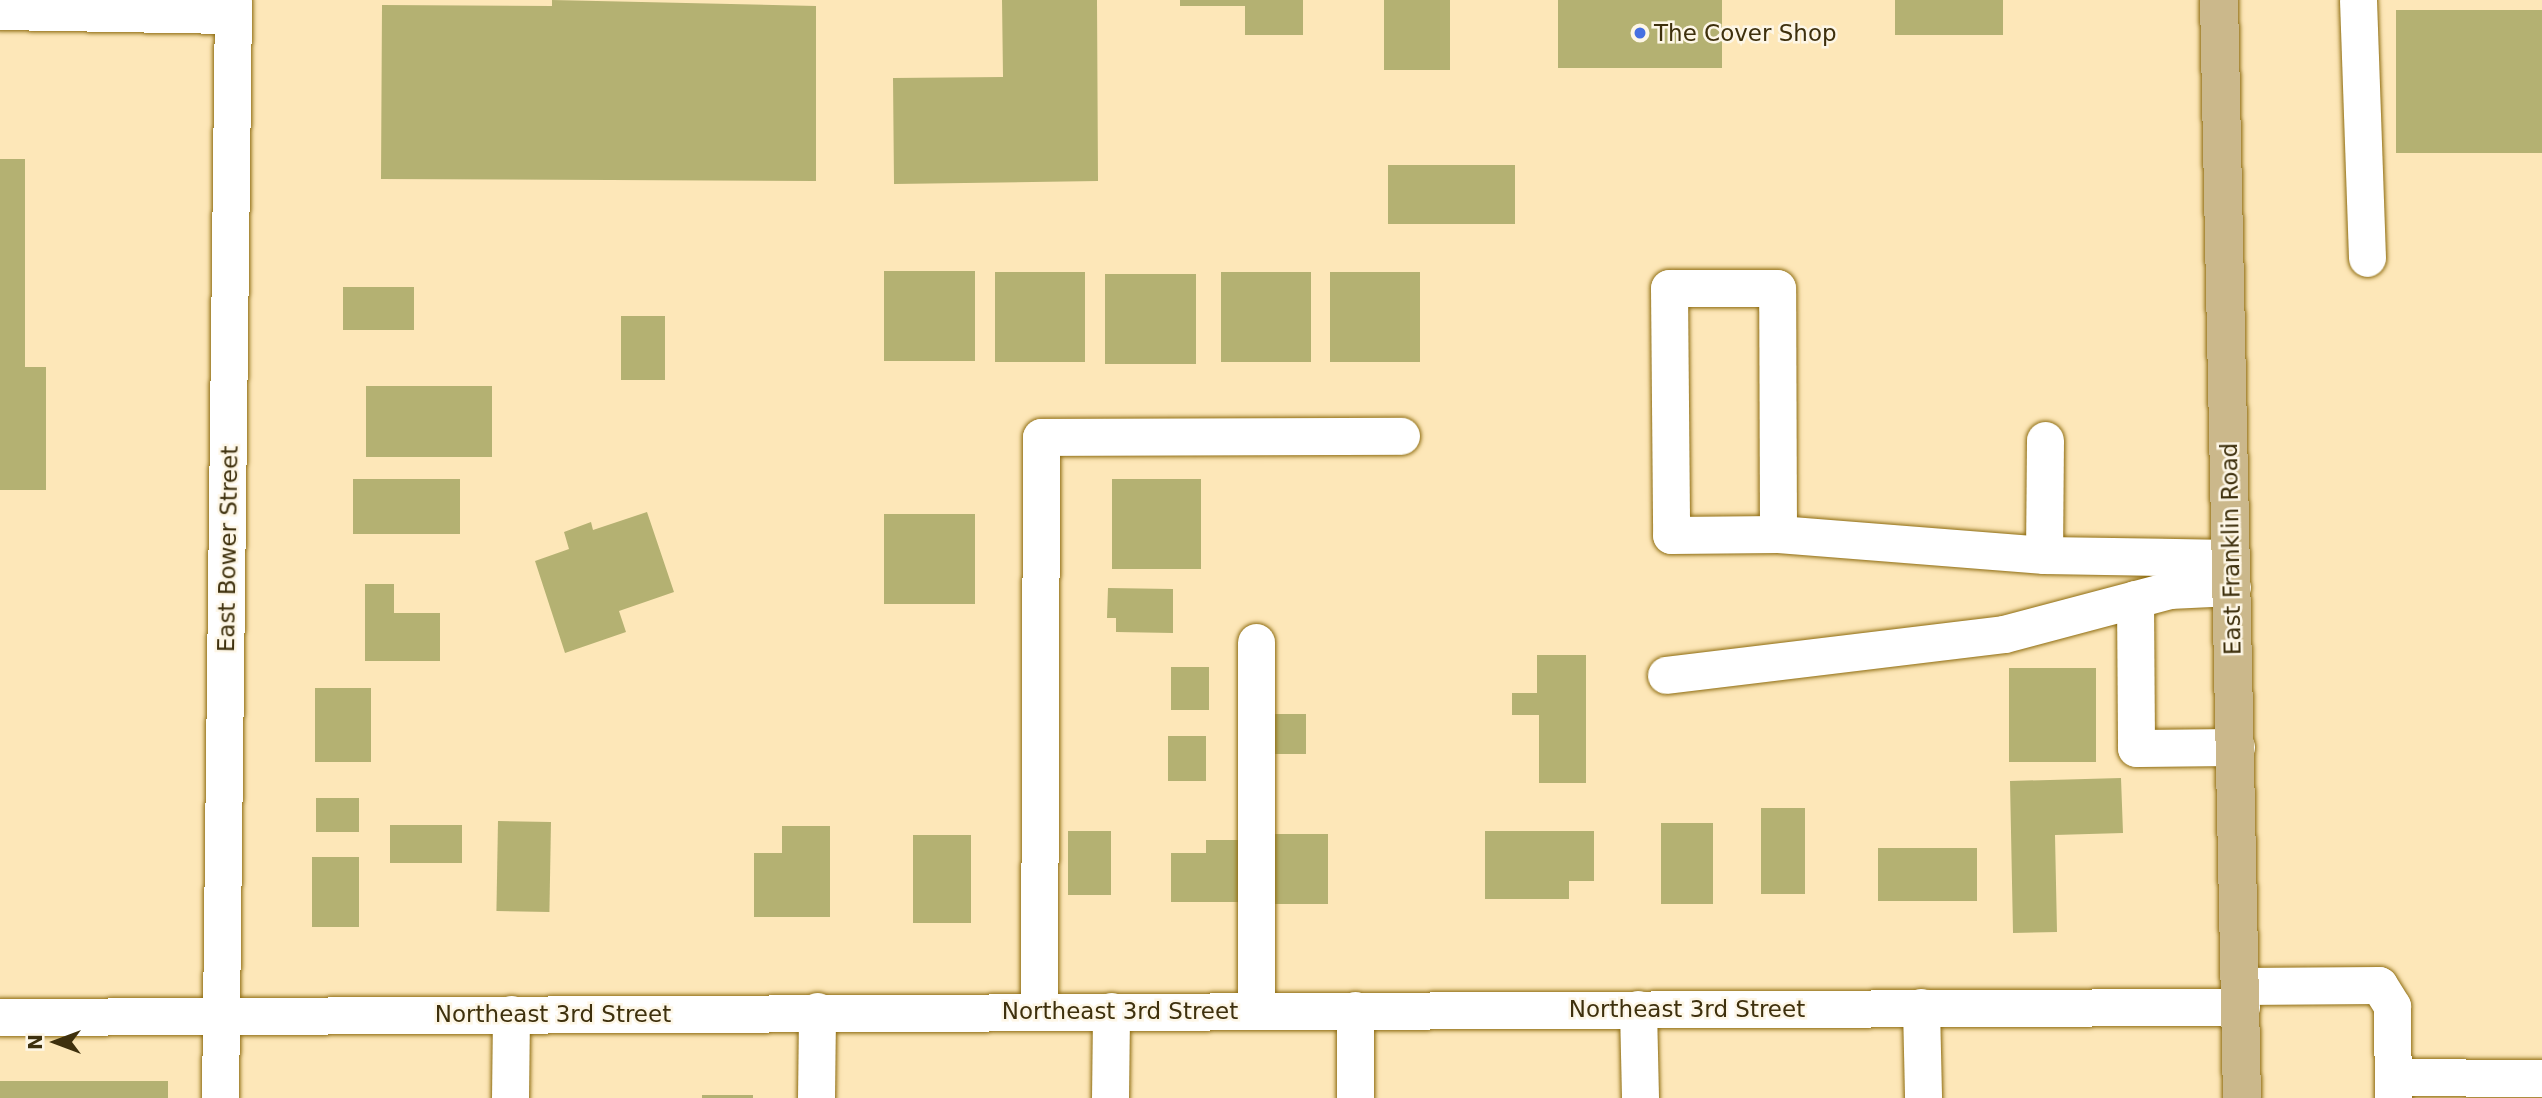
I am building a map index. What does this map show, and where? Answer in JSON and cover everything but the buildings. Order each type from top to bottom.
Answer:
[{"type":"main road","name":"East Franklin Road","points":[[2219,0],[2242,1098]]},
{"type":"street","points":[[2358,0],[2367,258]]},
{"type":"street","points":[[0,11],[233,7]]},
{"type":"street","name":"East Bower Street","points":[[220,1098],[233,7]]},
{"type":"street","points":[[1778,534],[1777,288],[1669,288],[1671,535],[1778,534],[2231,572]]},
{"type":"street","points":[[1040,1012],[1041,437],[1401,436]]},
{"type":"street","points":[[2044,555],[2045,440]]},
{"type":"street","points":[[1666,675],[2004,634],[2231,572]]},
{"type":"street","points":[[2135,599],[2136,748],[2235,747]]},
{"type":"street","points":[[1256,642],[1256,1010]]},
{"type":"street","name":"Northeast 3rd Street","points":[[0,1017],[1921,1007],[2241,997],[2379,985],[2392,1006],[2393,1088]]},
{"type":"street","points":[[1921,1007],[1923,1098]]},
{"type":"street","points":[[1638,1009],[1640,1098]]},
{"type":"street","points":[[1355,1010],[1356,1098]]},
{"type":"street","points":[[816,1098],[817,1011]]},
{"type":"street","points":[[1110,1098],[1111,1011]]},
{"type":"street","points":[[510,1098],[511,1014]]},
{"type":"street","points":[[2393,1088],[2542,1079]]},
{"type":"place","name":"The Cover Shop","points":[[1640,33]]}]
